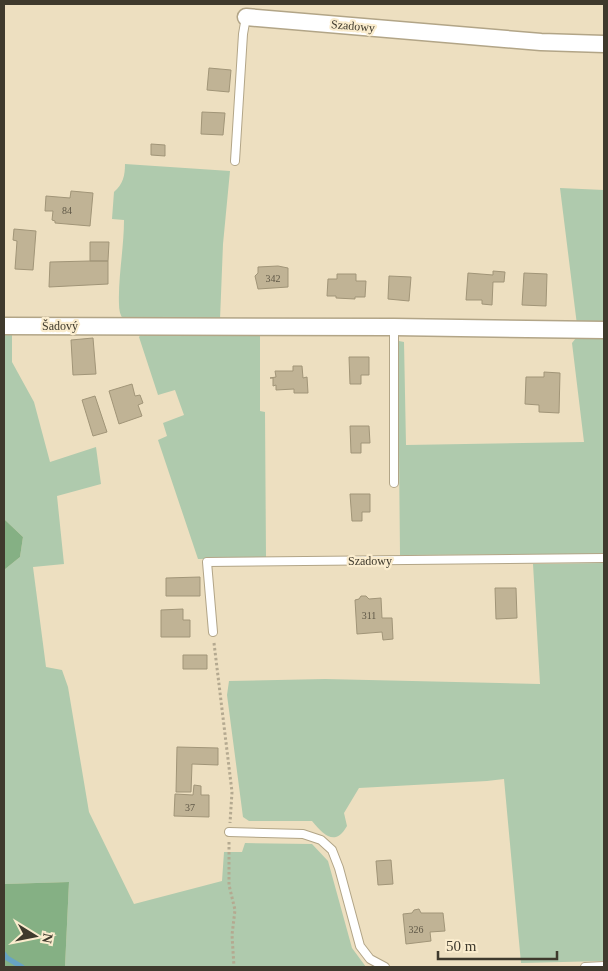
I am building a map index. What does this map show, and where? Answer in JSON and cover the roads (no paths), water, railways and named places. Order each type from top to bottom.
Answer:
[{"type":"street","name":"Szadowy","points":[[246,17],[541,42],[604,44]]},
{"type":"street","name":"Šadový","points":[[4,326],[394,327]]},
{"type":"street","points":[[394,327],[604,330]]},
{"type":"lane","name":"Szadowy","points":[[235,161],[243,34],[246,17]]},
{"type":"lane","points":[[394,327],[394,483]]},
{"type":"lane","name":"Szadowy","points":[[213,632],[207,562],[604,558]]},
{"type":"lane","points":[[229,832],[304,834],[320,840],[332,850],[339,868],[360,946],[370,959],[385,967]]},
{"type":"lane","points":[[585,967],[604,966]]},
{"type":"waterway","points":[[4,954],[22,967]]}]
